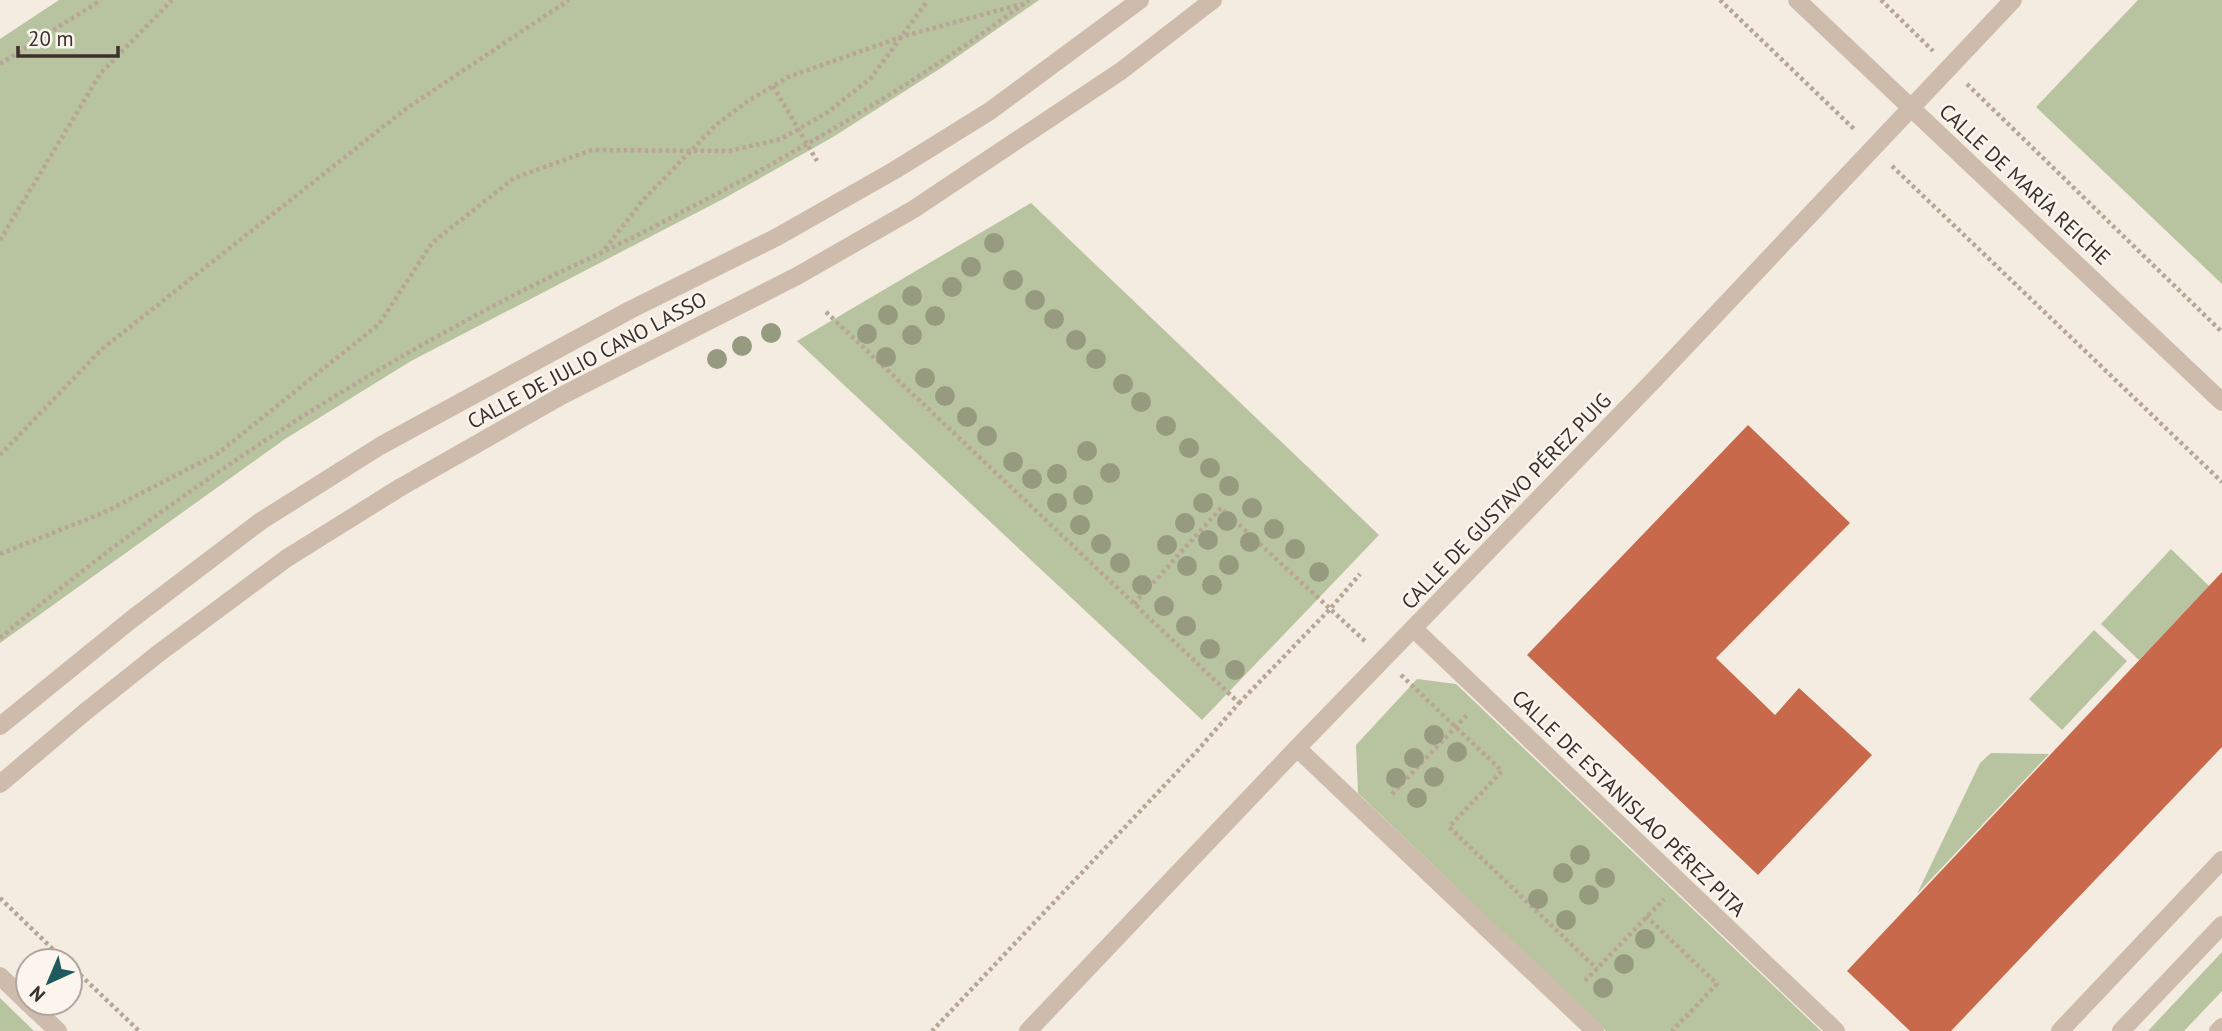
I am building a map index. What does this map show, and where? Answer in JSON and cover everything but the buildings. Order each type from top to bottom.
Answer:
[{"type":"street","name":"CALLE DE JULIO CANO LASSO","points":[[0,726],[132,619],[261,521],[380,446],[630,310],[777,237],[895,170],[990,111],[1140,0]]},
{"type":"street","name":"CALLE DE JULIO CANO LASSO","points":[[0,784],[159,653],[287,558],[401,487],[563,396],[799,275],[914,209],[1121,71],[1213,0]]},
{"type":"street","name":"CALLE DE MARÍA REICHE","points":[[1797,0],[2222,402]]},
{"type":"street","name":"CALLE DE GUSTAVO PÉREZ PUIG","points":[[1028,1031],[1297,748],[1653,381],[2013,0]]},
{"type":"street","name":"CALLE DE ESTANISLAO PÉREZ PITA","points":[[1414,629],[1836,1031]]},
{"type":"street","points":[[1297,748],[1595,1031]]},
{"type":"street","points":[[2060,1031],[2222,860]]},
{"type":"street","points":[[2120,1031],[2222,925]]},
{"type":"street","points":[[0,976],[14,990]]},
{"type":"street","points":[[1814,1009],[1818,1031]]},
{"type":"street","points":[[43,1017],[58,1031]]},
{"type":"street","points":[[2218,1031],[2222,1027]]},
{"type":"path","points":[[0,64],[101,0]]},
{"type":"path","points":[[0,240],[100,74],[172,0]]},
{"type":"path","points":[[0,455],[102,349],[407,108],[569,0]]},
{"type":"path","points":[[0,554],[103,513],[217,454],[379,324],[432,243],[514,178],[592,150],[729,151],[781,139],[828,112],[871,78],[929,0]]},
{"type":"path","points":[[1720,0],[1844,119]]},
{"type":"path","points":[[1881,0],[1921,38]]},
{"type":"path","points":[[602,252],[643,200],[716,125],[748,101],[788,77],[904,36],[1028,1]]},
{"type":"path","points":[[0,638],[127,538],[289,425],[406,355],[527,288],[657,225],[864,111],[995,26],[1028,1]]},
{"type":"path","points":[[774,86],[817,161]]},
{"type":"path","points":[[1980,97],[2222,332]]},
{"type":"path","points":[[1908,180],[2222,482]]},
{"type":"path","points":[[826,312],[1239,703]]},
{"type":"path","points":[[1134,604],[1221,508],[1502,771],[1448,827],[1597,969]]},
{"type":"path","points":[[932,1031],[1360,574]]},
{"type":"path","points":[[1392,794],[1474,708]]},
{"type":"path","points":[[0,898],[51,947]]},
{"type":"path","points":[[1585,981],[1664,898]]},
{"type":"path","points":[[1646,916],[1717,984],[1672,1031]]},
{"type":"path","points":[[84,978],[139,1031]]},
{"type":"green space","points":[[59,0],[1039,0],[941,68],[833,137],[723,199],[411,361],[285,439],[0,643],[0,39]]},
{"type":"green space","points":[[2138,0],[2222,0],[2222,284],[2036,107]]},
{"type":"green space","points":[[1031,203],[1379,535],[1202,720],[797,341]]},
{"type":"green space","points":[[2171,549],[2209,586],[2139,660],[2101,624]]},
{"type":"green space","points":[[2094,630],[2127,661],[2062,730],[2029,699]]},
{"type":"green space","points":[[1417,679],[1456,684],[1821,1031],[1606,1031],[1358,793],[1356,745]]},
{"type":"green space","points":[[1991,753],[2049,754],[1917,894],[1980,763]]},
{"type":"green space","points":[[2222,952],[2222,991],[2184,1031],[2148,1031]]},
{"type":"green space","points":[[0,998],[14,1012],[14,1017],[20,1017],[34,1031],[0,1031]]}]
